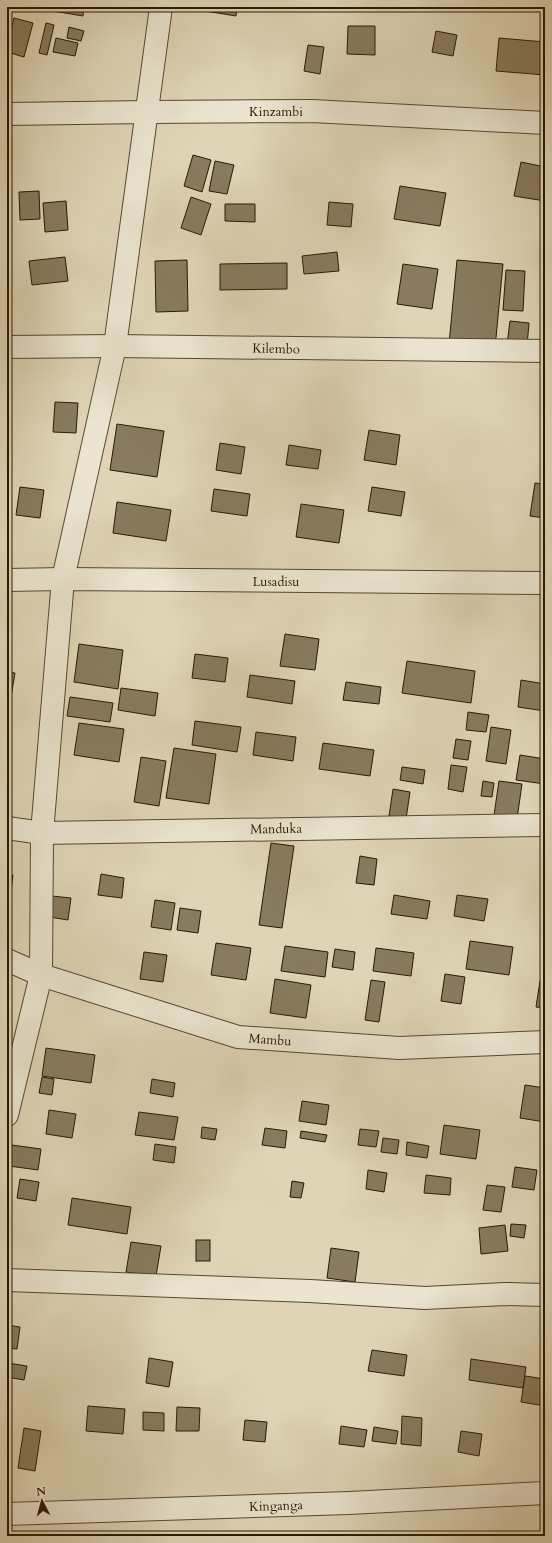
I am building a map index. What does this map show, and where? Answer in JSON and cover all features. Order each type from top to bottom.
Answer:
[{"type":"street","points":[[7,1115],[41,975],[42,833],[63,579],[116,346],[161,7]]},
{"type":"street","name":"Kinzambi","points":[[7,114],[312,111],[545,123]]},
{"type":"street","name":"Kilembo","points":[[7,347],[116,346],[545,351]]},
{"type":"street","name":"Lusadisu","points":[[7,580],[63,579],[545,583]]},
{"type":"street","name":"Manduka","points":[[7,828],[42,833],[545,825]]},
{"type":"street","name":"Mambu","points":[[7,960],[41,975],[238,1037],[399,1048],[545,1042]]},
{"type":"street","points":[[7,1280],[310,1291],[425,1298],[505,1294],[545,1295]]},
{"type":"street","name":"Kinganga","points":[[7,1514],[349,1503],[545,1493]]},
{"type":"building","points":[[41,7],[84,7],[83,16],[41,9]]},
{"type":"building","points":[[180,7],[237,7],[236,16]]},
{"type":"building","points":[[501,7],[526,7],[526,11]]},
{"type":"building","points":[[14,18],[33,23],[24,57],[7,52],[7,45]]},
{"type":"building","points":[[46,23],[54,25],[47,55],[39,53]]},
{"type":"building","points":[[348,26],[375,26],[375,55],[347,54]]},
{"type":"building","points":[[69,27],[84,31],[81,41],[67,38]]},
{"type":"building","points":[[436,31],[457,35],[453,56],[432,52]]},
{"type":"building","points":[[56,38],[78,43],[75,56],[53,52]]},
{"type":"building","points":[[499,38],[545,42],[545,75],[496,71]]},
{"type":"building","points":[[308,45],[324,47],[320,74],[304,71]]},
{"type":"building","points":[[193,155],[211,160],[202,192],[184,186]]},
{"type":"building","points":[[215,161],[234,165],[227,194],[209,191]]},
{"type":"building","points":[[521,162],[545,167],[545,201],[514,196]]},
{"type":"building","points":[[400,186],[446,193],[440,226],[394,219]]},
{"type":"building","points":[[39,191],[40,219],[20,220],[19,192]]},
{"type":"building","points":[[191,197],[211,204],[201,235],[181,228]]},
{"type":"building","points":[[66,201],[68,230],[45,232],[43,203]]},
{"type":"building","points":[[329,202],[353,204],[351,227],[327,225]]},
{"type":"building","points":[[225,204],[255,204],[255,222],[225,221]]},
{"type":"building","points":[[337,252],[339,271],[304,274],[302,256]]},
{"type":"building","points":[[65,257],[68,281],[32,285],[29,261]]},
{"type":"building","points":[[187,260],[188,311],[156,312],[155,261]]},
{"type":"building","points":[[457,260],[503,264],[495,348],[449,344]]},
{"type":"building","points":[[287,263],[287,289],[220,290],[220,264]]},
{"type":"building","points":[[403,264],[438,269],[432,309],[397,304]]},
{"type":"building","points":[[506,270],[525,271],[523,311],[503,310]]},
{"type":"building","points":[[510,321],[529,323],[527,346],[507,344]]},
{"type":"building","points":[[55,402],[78,403],[76,433],[53,432]]},
{"type":"building","points":[[117,424],[164,431],[157,477],[110,470]]},
{"type":"building","points":[[369,430],[400,435],[396,465],[364,460]]},
{"type":"building","points":[[220,443],[245,447],[241,474],[216,470]]},
{"type":"building","points":[[289,445],[321,450],[318,469],[286,465]]},
{"type":"building","points":[[535,483],[545,484],[545,518],[530,516]]},
{"type":"building","points":[[20,487],[44,490],[40,518],[16,515]]},
{"type":"building","points":[[372,487],[405,492],[401,516],[368,511]]},
{"type":"building","points":[[214,489],[250,494],[247,516],[211,511]]},
{"type":"building","points":[[117,502],[171,510],[166,541],[113,533]]},
{"type":"building","points":[[301,504],[344,510],[339,543],[296,537]]},
{"type":"building","points":[[285,634],[319,639],[315,670],[280,666]]},
{"type":"building","points":[[79,644],[123,650],[118,689],[74,682]]},
{"type":"building","points":[[195,654],[228,658],[225,682],[192,678]]},
{"type":"building","points":[[407,661],[475,671],[471,703],[402,693]]},
{"type":"building","points":[[7,672],[15,673],[10,703],[7,703]]},
{"type":"building","points":[[250,675],[295,681],[292,704],[247,697]]},
{"type":"building","points":[[521,680],[545,684],[545,711],[518,707]]},
{"type":"building","points":[[346,682],[381,687],[379,704],[343,700]]},
{"type":"building","points":[[121,688],[158,693],[155,716],[118,710]]},
{"type":"building","points":[[70,697],[113,703],[110,722],[67,716]]},
{"type":"building","points":[[468,712],[489,715],[486,732],[466,730]]},
{"type":"building","points":[[195,721],[241,727],[237,752],[192,745]]},
{"type":"building","points":[[79,723],[124,729],[119,762],[74,755]]},
{"type":"building","points":[[491,727],[511,730],[506,764],[486,761]]},
{"type":"building","points":[[256,732],[296,737],[293,761],[253,755]]},
{"type":"building","points":[[456,739],[471,741],[468,760],[453,758]]},
{"type":"building","points":[[323,743],[374,750],[370,776],[319,769]]},
{"type":"building","points":[[174,748],[216,754],[209,804],[166,798]]},
{"type":"building","points":[[520,755],[545,759],[545,784],[516,780]]},
{"type":"building","points":[[141,757],[166,761],[159,806],[134,802]]},
{"type":"building","points":[[451,765],[467,767],[463,792],[448,789]]},
{"type":"building","points":[[402,767],[425,770],[423,784],[400,780]]},
{"type":"building","points":[[483,781],[494,783],[492,797],[481,796]]},
{"type":"building","points":[[499,781],[522,784],[517,819],[494,815]]},
{"type":"building","points":[[393,789],[410,792],[406,819],[389,816]]},
{"type":"building","points":[[271,843],[294,846],[282,928],[259,925]]},
{"type":"building","points":[[360,856],[377,859],[374,885],[356,883]]},
{"type":"building","points":[[7,874],[13,875],[7,921]]},
{"type":"building","points":[[101,874],[124,878],[122,898],[98,895]]},
{"type":"building","points":[[394,895],[430,901],[427,919],[391,914]]},
{"type":"building","points":[[457,895],[488,899],[484,921],[454,916]]},
{"type":"building","points":[[52,896],[71,898],[68,920],[49,917]]},
{"type":"building","points":[[155,900],[175,903],[171,930],[151,927]]},
{"type":"building","points":[[180,908],[201,911],[198,933],[177,930]]},
{"type":"building","points":[[470,941],[513,947],[509,975],[466,969]]},
{"type":"building","points":[[216,943],[251,948],[246,980],[211,975]]},
{"type":"building","points":[[285,946],[328,952],[325,977],[281,971]]},
{"type":"building","points":[[376,948],[414,953],[411,976],[373,971]]},
{"type":"building","points":[[335,949],[355,952],[353,970],[332,967]]},
{"type":"building","points":[[144,952],[167,955],[163,982],[140,979]]},
{"type":"building","points":[[445,974],[465,977],[461,1004],[441,1001]]},
{"type":"building","points":[[275,979],[311,985],[306,1018],[270,1013]]},
{"type":"building","points":[[371,980],[385,982],[379,1022],[365,1020]]},
{"type":"building","points":[[540,981],[545,981],[545,1008],[536,1007]]},
{"type":"building","points":[[46,1048],[95,1055],[91,1083],[42,1076]]},
{"type":"building","points":[[42,1077],[54,1079],[52,1095],[39,1093]]},
{"type":"building","points":[[152,1079],[175,1083],[173,1097],[150,1093]]},
{"type":"building","points":[[525,1085],[545,1088],[545,1122],[520,1118]]},
{"type":"building","points":[[302,1101],[329,1105],[326,1125],[299,1121]]},
{"type":"building","points":[[49,1110],[76,1114],[72,1138],[46,1134]]},
{"type":"building","points":[[139,1112],[178,1117],[174,1140],[135,1135]]},
{"type":"building","points":[[444,1125],[480,1130],[476,1159],[440,1154]]},
{"type":"building","points":[[202,1127],[217,1129],[215,1140],[201,1138]]},
{"type":"building","points":[[265,1128],[287,1131],[285,1148],[262,1145]]},
{"type":"building","points":[[360,1129],[379,1131],[376,1147],[358,1145]]},
{"type":"building","points":[[301,1131],[327,1135],[325,1142],[300,1138]]},
{"type":"building","points":[[383,1138],[399,1140],[397,1154],[381,1152]]},
{"type":"building","points":[[407,1142],[429,1146],[427,1158],[406,1155]]},
{"type":"building","points":[[155,1144],[176,1147],[174,1163],[153,1160]]},
{"type":"building","points":[[12,1145],[41,1149],[38,1170],[9,1166]]},
{"type":"building","points":[[515,1167],[537,1170],[534,1190],[512,1187]]},
{"type":"building","points":[[368,1170],[387,1173],[384,1192],[366,1189]]},
{"type":"building","points":[[426,1175],[451,1178],[450,1195],[424,1193]]},
{"type":"building","points":[[20,1179],[39,1182],[36,1201],[17,1198]]},
{"type":"building","points":[[292,1181],[304,1183],[301,1198],[290,1197]]},
{"type":"building","points":[[487,1185],[505,1187],[501,1212],[483,1210]]},
{"type":"building","points":[[72,1198],[131,1207],[127,1234],[68,1225]]},
{"type":"building","points":[[545,1206],[545,1222],[541,1221]]},
{"type":"building","points":[[511,1224],[526,1225],[524,1238],[510,1236]]},
{"type":"building","points":[[505,1225],[508,1251],[481,1254],[479,1228]]},
{"type":"building","points":[[196,1240],[210,1240],[210,1261],[196,1261]]},
{"type":"building","points":[[131,1242],[161,1246],[156,1276],[126,1272]]},
{"type":"building","points":[[331,1248],[359,1252],[355,1282],[327,1278]]},
{"type":"building","points":[[7,1325],[20,1327],[17,1349],[7,1348]]},
{"type":"building","points":[[372,1350],[407,1355],[404,1376],[368,1371]]},
{"type":"building","points":[[149,1358],[173,1362],[169,1387],[146,1383]]},
{"type":"building","points":[[471,1359],[526,1367],[523,1388],[469,1380]]},
{"type":"building","points":[[7,1363],[27,1366],[24,1380],[7,1377]]},
{"type":"building","points":[[525,1376],[545,1379],[545,1406],[521,1402]]},
{"type":"building","points":[[88,1406],[125,1409],[123,1434],[86,1431]]},
{"type":"building","points":[[177,1407],[200,1408],[199,1431],[176,1431]]},
{"type":"building","points":[[143,1412],[164,1413],[164,1431],[143,1430]]},
{"type":"building","points":[[402,1416],[422,1418],[421,1446],[401,1444]]},
{"type":"building","points":[[245,1420],[267,1422],[265,1442],[243,1440]]},
{"type":"building","points":[[341,1426],[367,1430],[364,1447],[339,1444]]},
{"type":"building","points":[[374,1427],[398,1431],[396,1444],[372,1441]]},
{"type":"building","points":[[24,1428],[41,1431],[35,1471],[18,1468]]},
{"type":"building","points":[[461,1431],[482,1434],[479,1456],[458,1452]]}]
